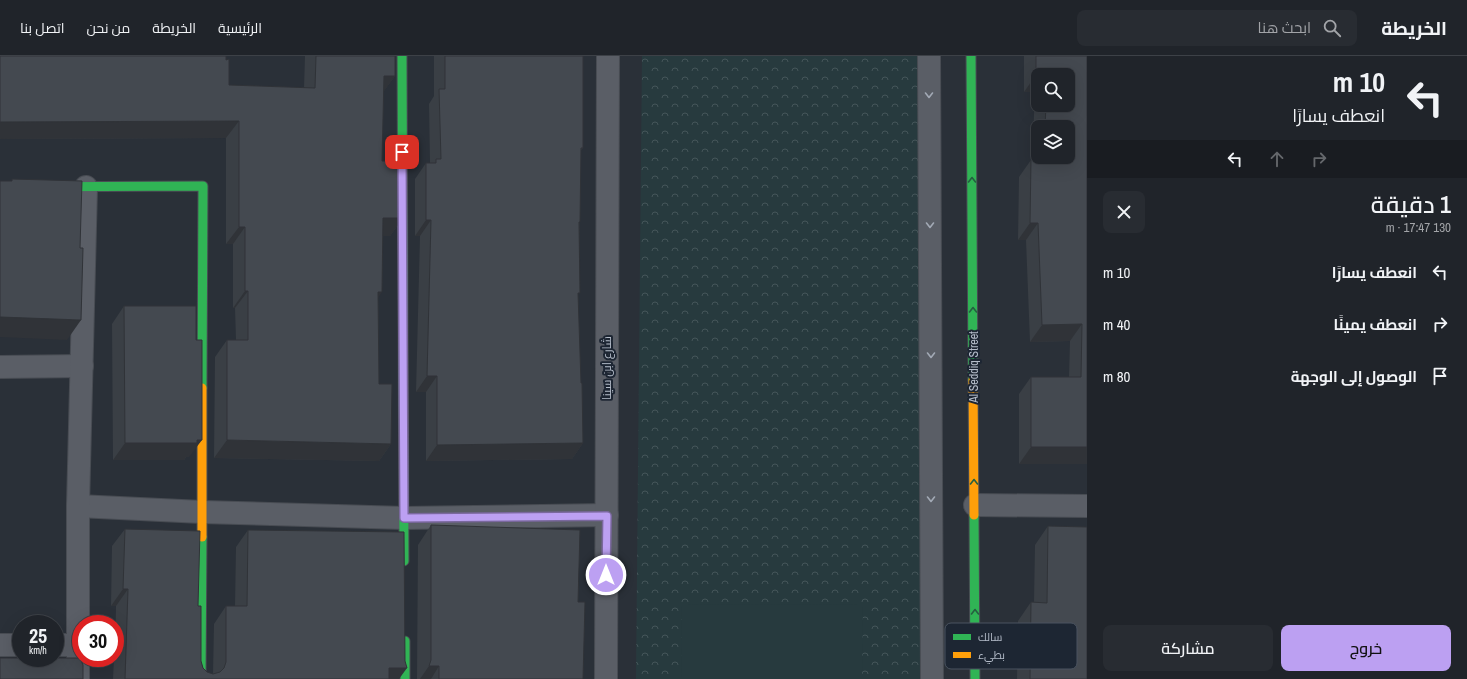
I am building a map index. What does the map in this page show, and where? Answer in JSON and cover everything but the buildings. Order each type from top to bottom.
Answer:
[{"type":"street","points":[[402,56],[404,572]]},
{"type":"street","name":"شارع ابن سينا","points":[[606,679],[608,56]]},
{"type":"street","points":[[929,56],[932,679]]},
{"type":"street","name":"Al Seddiq Street","points":[[971,56],[975,623]]},
{"type":"street","points":[[0,187],[203,186],[201,679]]},
{"type":"street","points":[[78,615],[78,506],[86,187]]},
{"type":"street","points":[[0,367],[82,366]]},
{"type":"street","points":[[975,505],[1087,506]]},
{"type":"street","points":[[78,506],[202,512],[404,518],[607,516]]},
{"type":"street","points":[[404,633],[405,679]]},
{"type":"street","points":[[0,645],[12,645]]},
{"type":"street","points":[[78,667],[78,679]]},
{"type":"green space","points":[[642,56],[929,56],[932,679],[636,679]]},
{"type":"green space","points":[[682,604],[863,605],[862,679],[681,679]]},
{"type":"traffic: fast","points":[[402,56],[404,561]]},
{"type":"traffic: fast","points":[[971,56],[973,380]]},
{"type":"traffic: fast","points":[[0,187],[203,186],[202,388]]},
{"type":"traffic: fast","points":[[974,515],[975,623]]},
{"type":"traffic: fast","points":[[201,679],[202,537]]},
{"type":"traffic: fast","points":[[405,641],[405,679]]},
{"type":"traffic: fast","points":[[975,669],[975,679]]},
{"type":"traffic: slow","points":[[973,380],[974,515]]},
{"type":"traffic: slow","points":[[202,388],[202,537]]},
{"type":"route","points":[[402,152],[404,518],[607,516],[606,575]]}]
